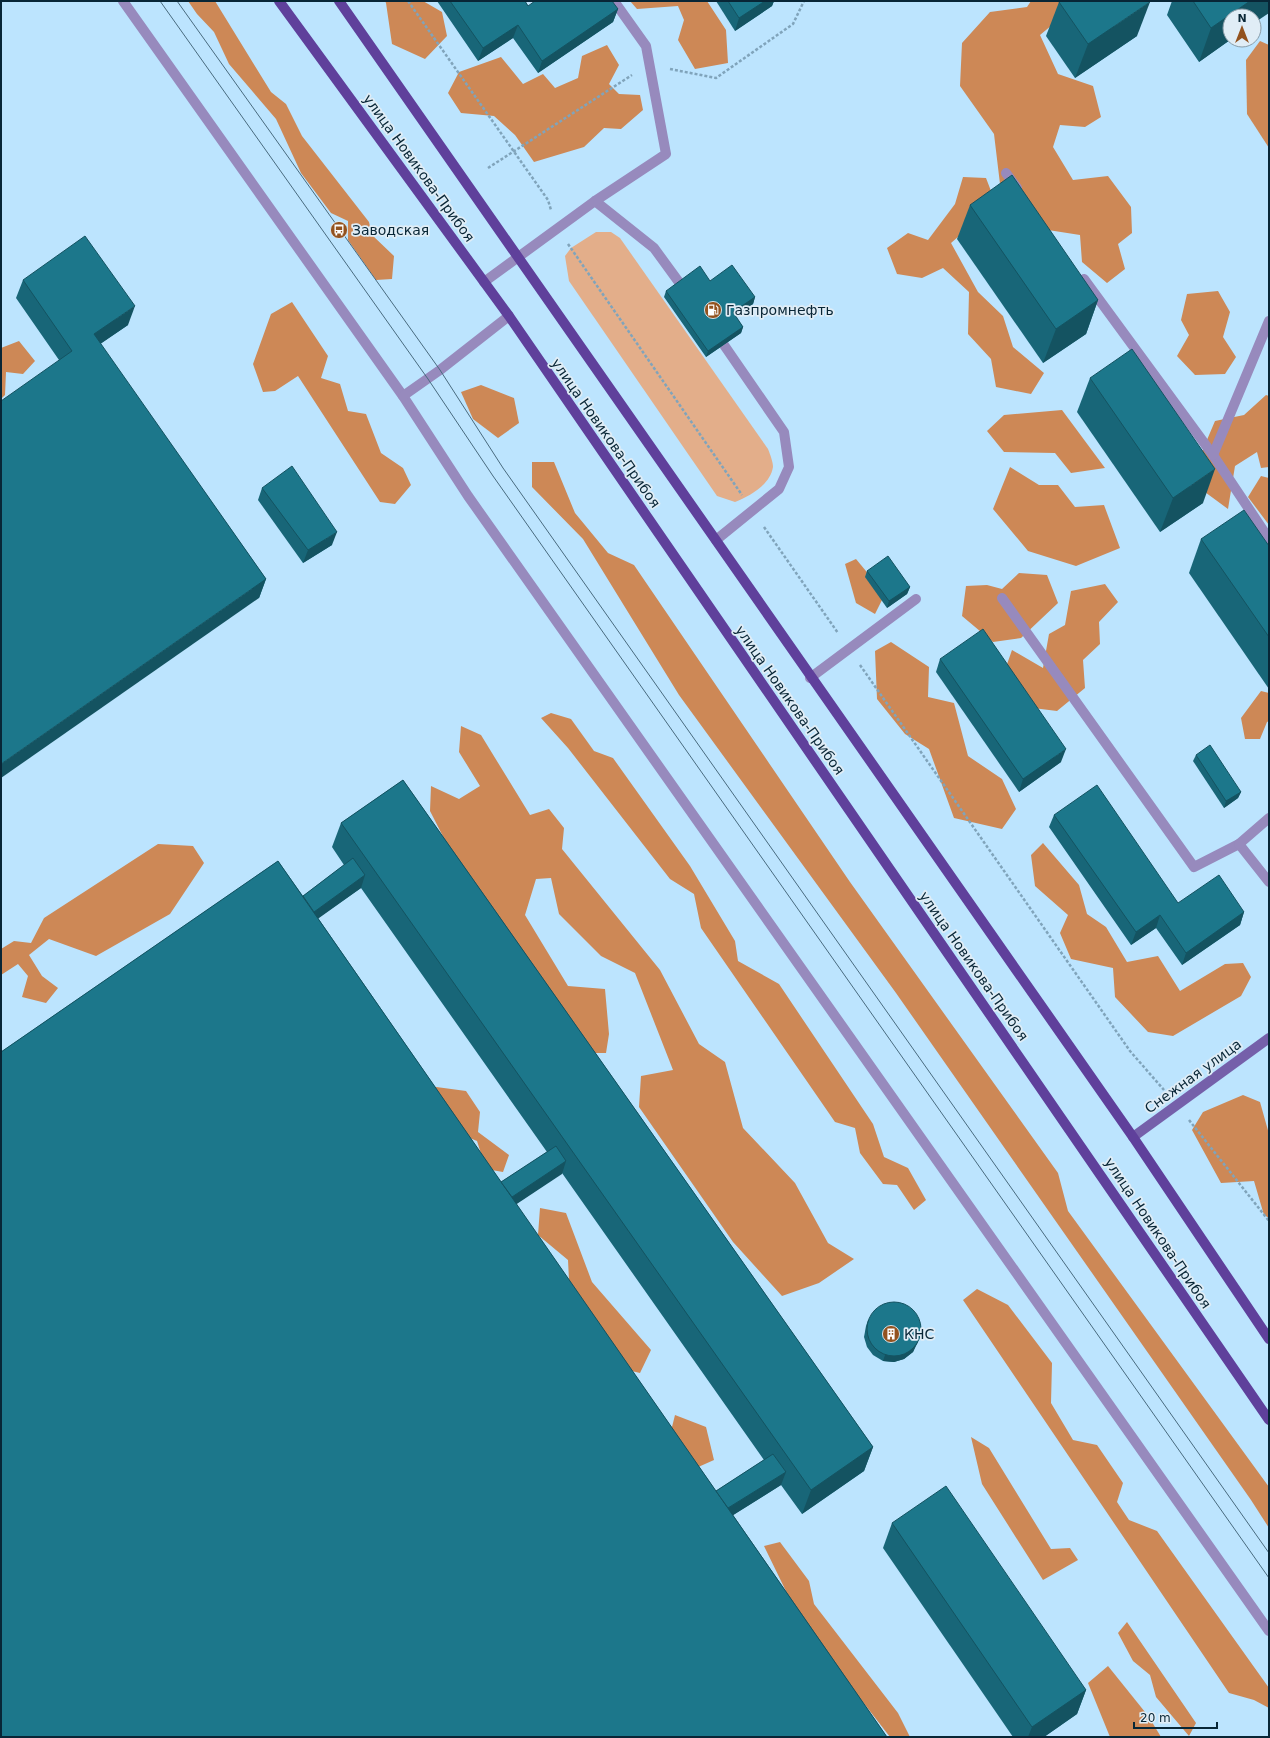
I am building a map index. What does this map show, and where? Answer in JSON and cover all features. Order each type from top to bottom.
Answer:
[{"type":"main road","name":"улица Новикова-Прибоя","points":[[279,1],[509,316],[1269,1420]]},
{"type":"main road","name":"улица Новикова-Прибоя","points":[[339,1],[716,540],[810,678],[1133,1138],[1269,1339]]},
{"type":"street","name":"Снежная улица","points":[[1133,1138],[1269,1038]]},
{"type":"lane","points":[[123,1],[404,396],[468,496],[1269,1631]]},
{"type":"lane","points":[[484,282],[595,202],[666,154],[646,46],[614,1]]},
{"type":"lane","points":[[1006,173],[1025,199]]},
{"type":"lane","points":[[595,202],[654,248],[681,285]]},
{"type":"lane","points":[[1077,270],[1213,455],[1269,539]]},
{"type":"lane","points":[[404,396],[509,316]]},
{"type":"lane","points":[[1213,455],[1269,321]]},
{"type":"lane","points":[[716,540],[779,489],[789,467],[784,432],[724,345]]},
{"type":"lane","points":[[1002,598],[1194,867],[1240,844],[1269,818]]},
{"type":"lane","points":[[810,678],[916,599]]},
{"type":"lane","points":[[1240,844],[1269,882]]},
{"type":"path","points":[[408,1],[548,200],[557,229],[1130,1051],[1178,1105],[1269,1222]]},
{"type":"shaded area","points":[[188,1],[215,1],[271,92],[286,104],[302,136],[369,222],[372,235],[394,256],[392,279],[376,280],[348,240],[348,221],[331,213],[301,173],[276,119],[229,64],[214,32],[197,14]]},
{"type":"shaded area","points":[[385,1],[423,1],[442,12],[447,36],[425,59],[392,44]]},
{"type":"shaded area","points":[[630,1],[707,1],[726,30],[728,63],[695,69],[678,40],[684,20],[678,6],[637,9]]},
{"type":"shaded area","points":[[1031,1],[1081,1],[1040,35],[1058,74],[1093,86],[1101,117],[1085,127],[1060,125],[1053,147],[1073,180],[1108,176],[1131,207],[1132,233],[1118,244],[1125,269],[1107,283],[1082,262],[1080,235],[1029,227],[1000,184],[994,134],[960,86],[962,43],[990,12],[1027,7]]},
{"type":"shaded area","points":[[1262,42],[1269,45],[1269,148],[1247,114],[1246,60],[1255,48],[1262,48]]},
{"type":"shaded area","points":[[607,45],[619,65],[609,84],[619,94],[640,95],[643,110],[621,129],[604,128],[584,147],[534,162],[515,135],[494,116],[461,113],[448,93],[459,72],[501,57],[523,84],[543,74],[555,88],[578,78],[582,56]]},
{"type":"shaded area","points":[[963,177],[986,178],[996,204],[951,243],[978,292],[1003,316],[1013,347],[1044,373],[1031,394],[996,387],[991,359],[968,334],[969,292],[943,268],[922,278],[897,274],[887,248],[908,233],[928,240],[955,204]]},
{"type":"shaded area","points":[[596,232],[611,232],[620,238],[768,449],[773,465],[771,473],[764,484],[747,497],[735,502],[717,496],[569,281],[565,256],[571,248]]},
{"type":"shaded area","points":[[1218,291],[1230,312],[1223,337],[1236,357],[1225,374],[1195,375],[1177,356],[1189,335],[1181,320],[1187,294]]},
{"type":"shaded area","points":[[292,302],[328,356],[321,378],[340,384],[348,411],[366,414],[381,453],[403,468],[411,485],[395,504],[380,502],[298,376],[275,391],[263,392],[253,364],[271,314]]},
{"type":"shaded area","points":[[19,341],[35,361],[23,374],[6,372],[5,395],[1,399],[1,348]]},
{"type":"shaded area","points":[[481,385],[514,398],[519,423],[498,438],[473,419],[461,392]]},
{"type":"shaded area","points":[[1266,395],[1269,396],[1269,467],[1261,468],[1257,452],[1235,466],[1228,509],[1194,484],[1201,454],[1215,421],[1244,415]]},
{"type":"shaded area","points":[[1062,410],[1105,468],[1071,473],[1055,453],[1004,452],[987,431],[1004,415]]},
{"type":"shaded area","points":[[532,462],[554,462],[575,513],[608,553],[634,565],[850,882],[1058,1173],[1068,1211],[1269,1487],[1269,1528],[1251,1500],[896,993],[679,695],[583,539],[532,487]]},
{"type":"shaded area","points":[[1010,467],[1039,485],[1058,485],[1075,507],[1104,505],[1120,548],[1076,566],[1028,551],[993,509]]},
{"type":"shaded area","points":[[1261,476],[1269,478],[1269,525],[1248,497]]},
{"type":"shaded area","points":[[856,559],[885,594],[875,614],[856,603],[845,564]]},
{"type":"shaded area","points":[[1019,573],[1047,575],[1058,603],[1021,638],[993,642],[962,616],[966,586],[987,585],[1002,589]]},
{"type":"shaded area","points":[[1105,584],[1118,602],[1099,622],[1100,644],[1083,660],[1085,688],[1057,711],[1033,708],[1005,670],[1012,650],[1043,668],[1049,634],[1065,625],[1071,591]]},
{"type":"shaded area","points":[[891,642],[929,667],[928,697],[954,703],[968,756],[1002,779],[1016,809],[1002,829],[954,818],[929,749],[905,734],[877,699],[875,651]]},
{"type":"shaded area","points":[[1261,691],[1269,693],[1269,721],[1267,722],[1260,739],[1245,739],[1241,718]]},
{"type":"shaded area","points":[[551,713],[571,719],[594,751],[613,758],[690,866],[735,941],[738,961],[779,984],[873,1124],[884,1157],[908,1168],[926,1200],[914,1210],[897,1185],[883,1184],[860,1153],[855,1128],[835,1122],[701,928],[694,894],[670,879],[568,748],[541,718]]},
{"type":"shaded area","points":[[461,726],[481,735],[530,815],[549,809],[564,828],[562,849],[660,970],[699,1044],[725,1062],[743,1128],[795,1183],[828,1243],[854,1259],[819,1283],[782,1296],[733,1242],[639,1107],[641,1076],[673,1070],[635,973],[601,956],[559,914],[551,878],[536,879],[525,915],[568,986],[605,989],[609,1034],[606,1053],[587,1053],[492,932],[430,811],[431,786],[459,799],[480,786],[459,752]]},
{"type":"shaded area","points":[[1043,843],[1079,885],[1087,914],[1106,927],[1127,962],[1158,956],[1180,991],[1225,964],[1243,963],[1251,977],[1241,996],[1173,1036],[1148,1032],[1115,997],[1113,968],[1071,959],[1060,933],[1068,915],[1035,886],[1031,855]]},
{"type":"shaded area","points":[[158,844],[193,846],[204,863],[170,914],[96,956],[49,939],[29,955],[42,976],[58,988],[46,1003],[22,997],[28,976],[18,964],[1,975],[1,949],[14,941],[31,943],[44,918]]},
{"type":"shaded area","points":[[429,1086],[466,1091],[480,1112],[478,1132],[509,1155],[503,1172],[486,1169],[477,1141],[448,1129]]},
{"type":"shaded area","points":[[1243,1095],[1260,1102],[1269,1134],[1269,1218],[1264,1215],[1254,1181],[1221,1183],[1192,1130],[1203,1112]]},
{"type":"shaded area","points":[[540,1208],[566,1213],[592,1282],[651,1350],[640,1373],[619,1368],[570,1301],[568,1260],[538,1235]]},
{"type":"shaded area","points":[[977,1289],[1008,1305],[1052,1363],[1051,1403],[1073,1440],[1097,1445],[1123,1483],[1117,1502],[1129,1520],[1157,1531],[1269,1688],[1269,1708],[1254,1700],[1229,1693],[963,1300]]},
{"type":"shaded area","points":[[675,1415],[706,1427],[714,1460],[696,1468],[669,1439]]},
{"type":"shaded area","points":[[971,1437],[989,1448],[1051,1549],[1070,1548],[1078,1560],[1043,1580],[982,1484]]},
{"type":"shaded area","points":[[780,1542],[809,1581],[814,1604],[898,1713],[910,1737],[890,1737],[801,1622],[764,1546]]},
{"type":"shaded area","points":[[1127,1622],[1196,1723],[1189,1736],[1156,1697],[1150,1675],[1133,1661],[1118,1633]]},
{"type":"shaded area","points":[[1108,1666],[1149,1717],[1161,1737],[1110,1737],[1088,1683]]},
{"type":"building","points":[[450,1],[525,1],[528,6],[535,1],[612,1],[618,9],[542,61],[518,25],[483,48]]},
{"type":"building","points":[[728,1],[765,1],[739,18]]},
{"type":"building","points":[[1193,1],[1250,1],[1240,8],[1222,8],[1222,20],[1211,28]]},
{"type":"building","points":[[1059,2],[1150,2],[1088,44]]},
{"type":"building","points":[[1012,175],[1098,300],[1056,329],[970,205]]},
{"type":"building","points":[[85,236],[135,306],[94,334],[266,579],[1,764],[1,401],[72,351],[23,280]]},
{"type":"building","points":[[732,265],[755,297],[733,312],[743,327],[708,351],[666,291],[700,266],[710,281]]},
{"type":"building","points":[[1132,349],[1215,469],[1173,498],[1090,378]]},
{"type":"building","points":[[292,466],[337,532],[308,550],[262,488]]},
{"type":"building","points":[[1244,510],[1269,546],[1269,637],[1201,539]]},
{"type":"building","points":[[888,556],[910,587],[889,601],[867,571]]},
{"type":"building","points":[[983,629],[1066,749],[1023,779],[940,659]]},
{"type":"building","points":[[1210,745],[1241,792],[1226,801],[1196,755]]},
{"type":"building","points":[[403,780],[873,1447],[811,1490],[341,823]]},
{"type":"building","points":[[1097,785],[1178,903],[1219,875],[1244,912],[1186,953],[1160,915],[1136,932],[1054,815]]},
{"type":"building","points":[[353,858],[365,875],[314,912],[303,896]]},
{"type":"building","points":[[278,861],[887,1737],[1,1737],[1,1052]]},
{"type":"building","points":[[556,1146],[566,1161],[512,1197],[501,1182]]},
{"type":"building","name":"КНС","points":[[894,1302],[909,1307],[913,1310],[916,1314],[921,1329],[916,1344],[913,1348],[909,1351],[894,1356],[879,1351],[875,1348],[872,1344],[867,1329],[872,1314],[875,1310],[879,1307]]},
{"type":"building","points":[[773,1454],[786,1472],[728,1508],[716,1491]]},
{"type":"building","points":[[946,1486],[1086,1690],[1032,1727],[892,1523]]},
{"type":"tram line","points":[[160,1],[428,379],[493,476],[1269,1578]]},
{"type":"tram line","points":[[177,1],[440,370],[503,468],[1269,1553]]},
{"type":"place","name":"Заводская","points":[[339,230]]},
{"type":"place","name":"Газпромнефть","points":[[713,310]]},
{"type":"place","name":"КНС","points":[[891,1334]]}]
